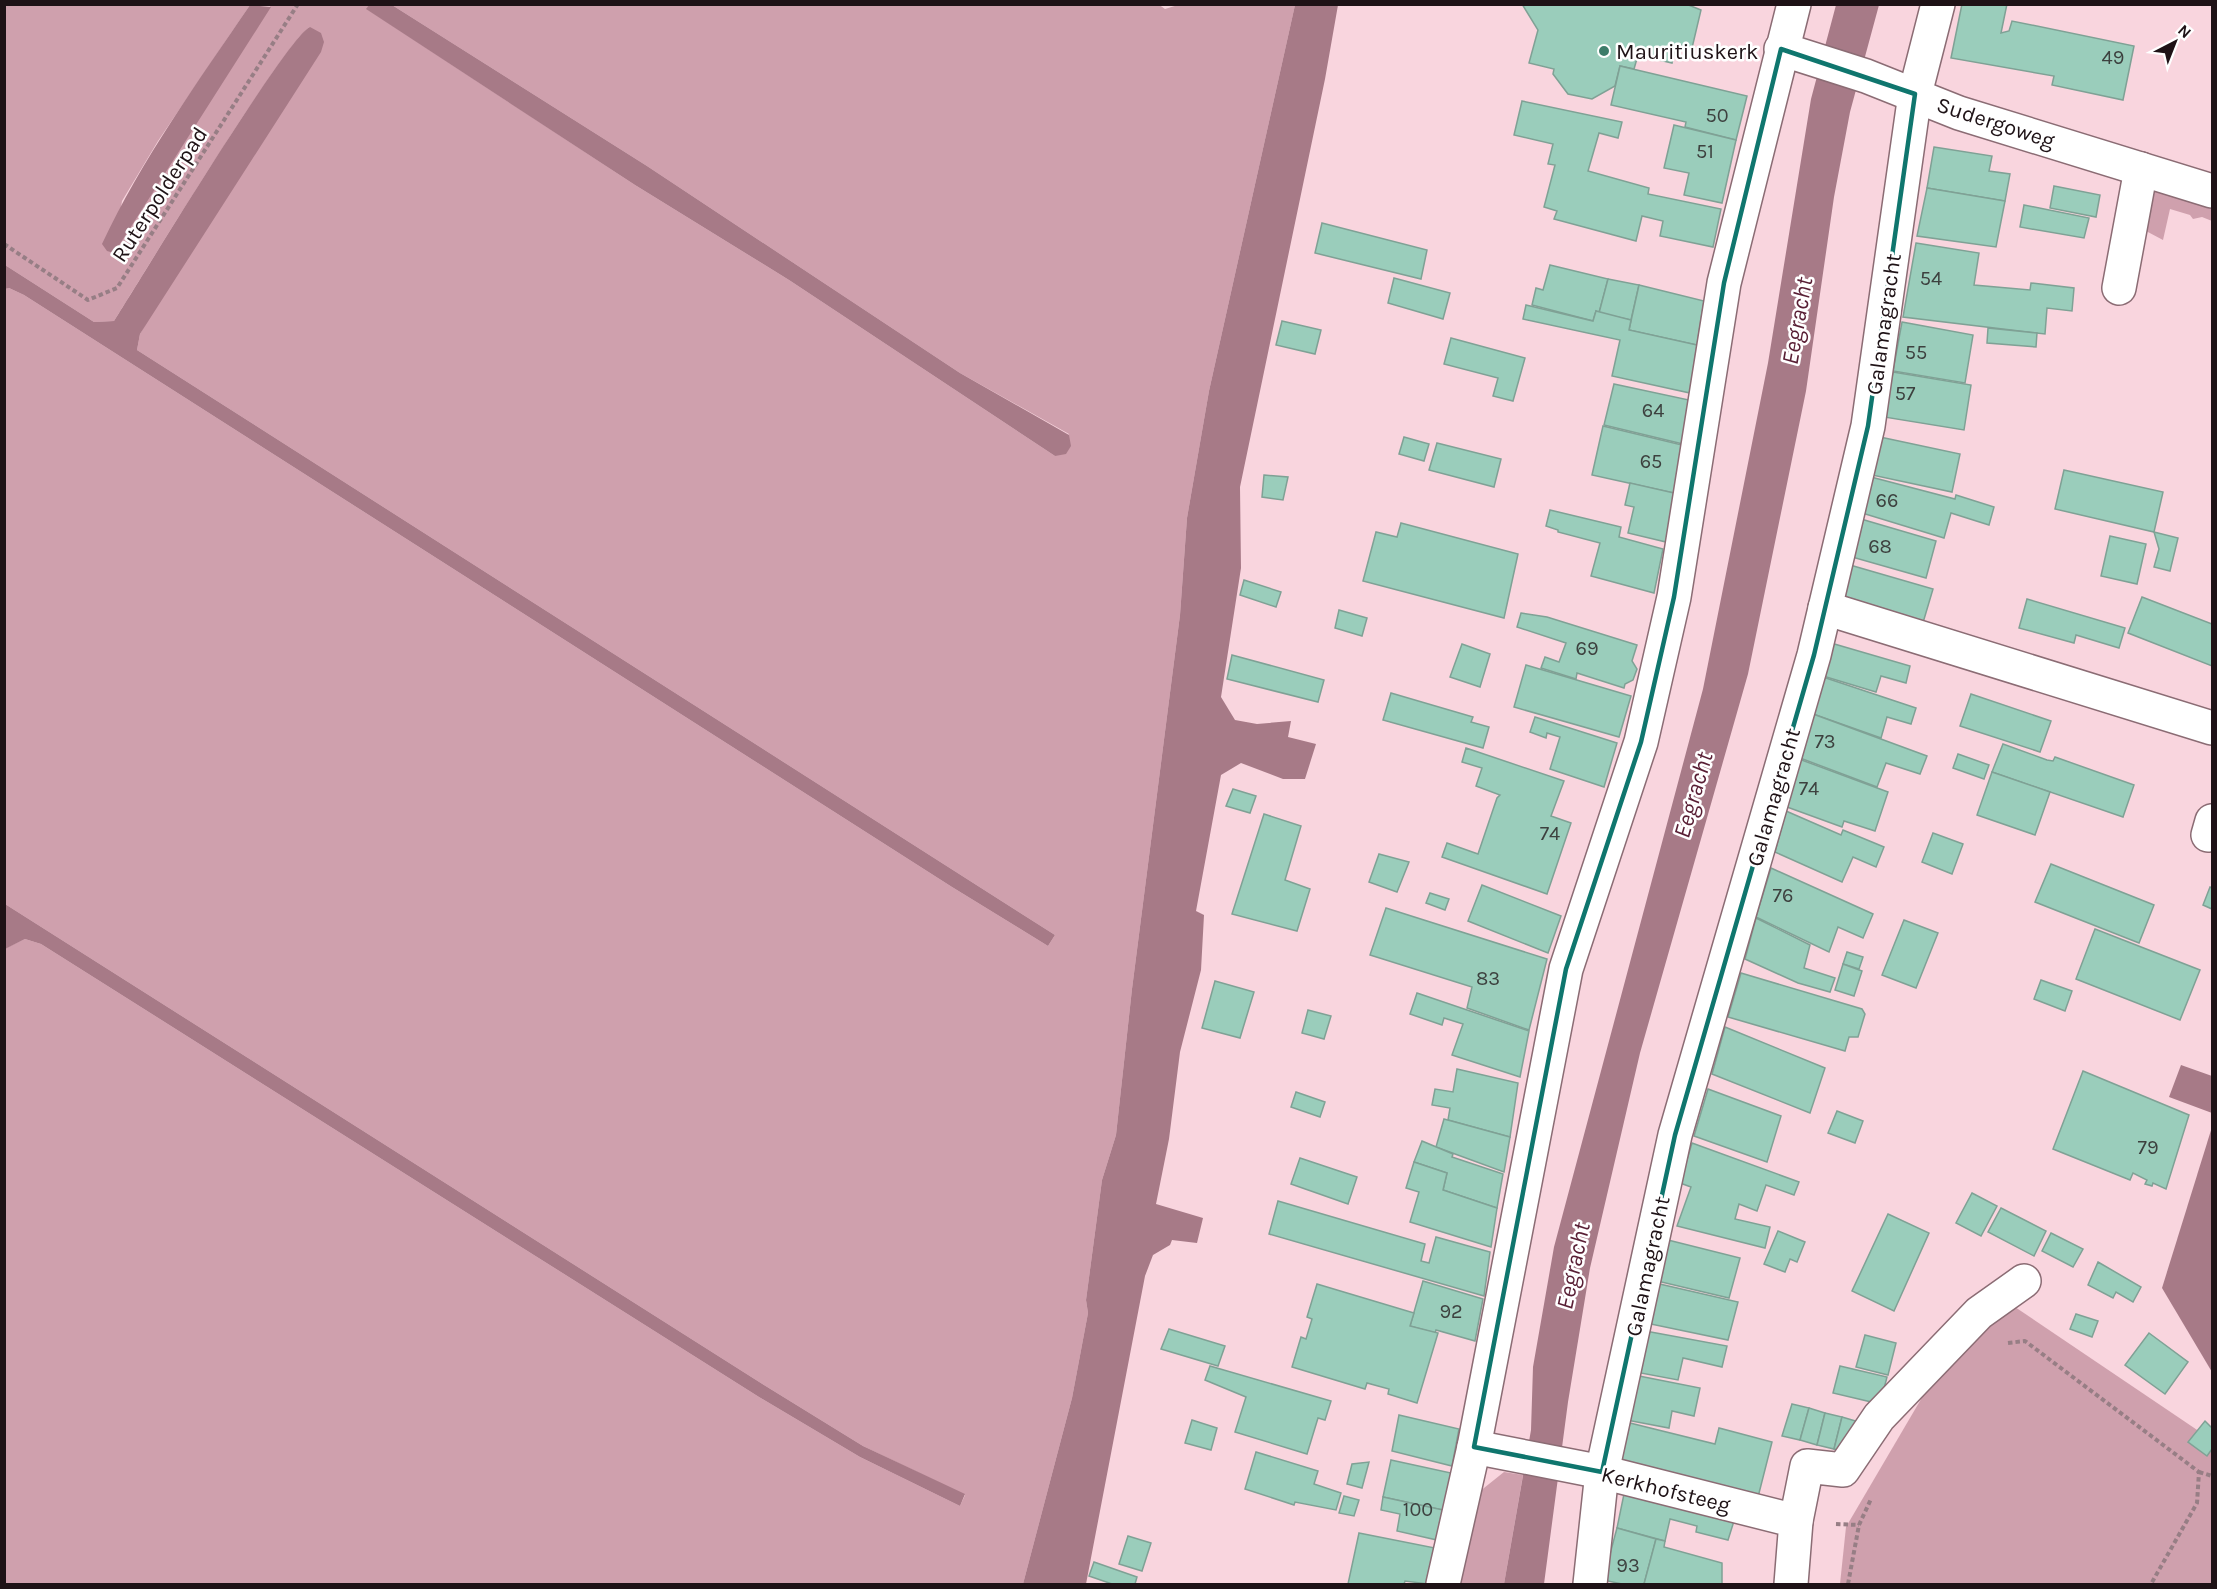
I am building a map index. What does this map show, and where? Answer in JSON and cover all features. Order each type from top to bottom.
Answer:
[{"type":"street","points":[[1443,1584],[1474,1447],[1566,969],[1641,742],[1674,597],[1724,283],[1794,4]]},
{"type":"street","name":"Galamagracht","points":[[1590,1584],[1602,1472],[1675,1135],[1814,655],[1868,426],[1915,94],[1938,4]]},
{"type":"street","name":"Sudergoweg","points":[[1781,49],[1866,76],[1959,113],[2212,191]]},
{"type":"street","points":[[2119,288],[2141,169]]},
{"type":"street","points":[[1825,608],[2212,729]]},
{"type":"street","points":[[1791,1584],[1796,1521],[1807,1466],[1843,1470],[1879,1417],[1979,1313],[2024,1281]]},
{"type":"street","name":"Kerkhofsteeg","points":[[1474,1447],[1567,1467],[1602,1472],[1796,1521]]},
{"type":"path","name":"Ruterpolderpad","points":[[4,244],[88,300],[117,288],[298,4]]},
{"type":"path","points":[[2004,1343],[2025,1341],[2199,1472],[2212,1476]]},
{"type":"path","points":[[2151,1584],[2197,1503],[2199,1472]]},
{"type":"path","points":[[1848,1584],[1859,1525],[1872,1496]]},
{"type":"highlighted area","points":[[1781,49],[1915,94],[1868,426],[1814,655],[1675,1135],[1602,1472],[1474,1447],[1566,969],[1641,742],[1674,597],[1724,283]]},
{"type":"shaded area","points":[[1158,4],[1165,9],[1178,5],[1295,5],[1209,391],[1187,518],[1180,615],[1132,989],[1116,1135],[1102,1180],[1086,1300],[1088,1313],[1072,1398],[1023,1584],[5,1584],[4,949],[25,939],[41,944],[759,1397],[860,1457],[960,1506],[965,1495],[863,1446],[5,904],[4,289],[9,288],[24,295],[952,887],[1048,946],[1055,935],[137,350],[140,334],[310,27],[297,40],[245,114],[114,321],[94,322],[5,265],[5,5],[250,5],[158,141],[122,201],[114,252],[271,5],[369,5],[367,9],[635,185],[789,280],[1055,456],[1069,434],[960,373],[647,166],[392,5]]},
{"type":"shaded area","points":[[2159,185],[2212,201],[2212,221],[2202,217],[2193,219],[2190,215],[2170,209],[2163,240],[2146,231],[2151,190]]},
{"type":"shaded area","points":[[2009,1303],[2212,1440],[2212,1584],[1840,1584],[1846,1527],[1927,1389]]},
{"type":"shaded area","points":[[1504,1472],[1523,1475],[1504,1584],[1458,1584],[1479,1492]]},
{"type":"water","points":[[250,5],[271,7],[114,253],[107,251],[102,244],[152,152]]},
{"type":"water","points":[[369,5],[392,5],[647,166],[960,373],[1069,435],[1071,446],[1066,454],[1055,456],[789,280],[635,185],[366,9]]},
{"type":"water","points":[[1295,5],[1338,5],[1325,79],[1240,487],[1241,568],[1221,697],[1235,720],[1257,724],[1291,721],[1288,737],[1316,744],[1305,779],[1283,779],[1241,763],[1221,775],[1196,911],[1204,915],[1201,970],[1180,1052],[1169,1139],[1156,1204],[1203,1218],[1197,1243],[1172,1240],[1170,1245],[1153,1255],[1145,1276],[1086,1584],[1023,1584],[1072,1398],[1088,1313],[1086,1300],[1102,1180],[1116,1135],[1132,989],[1180,615],[1187,518],[1209,391]]},
{"type":"water","name":"Eegracht","points":[[1836,5],[1879,5],[1850,112],[1834,197],[1806,391],[1748,674],[1640,1053],[1590,1268],[1568,1402],[1544,1584],[1504,1584],[1531,1430],[1533,1367],[1554,1247],[1703,689],[1768,363],[1811,99]]},
{"type":"water","points":[[310,27],[321,33],[324,42],[321,52],[140,334],[137,350],[1055,935],[1048,946],[24,295],[9,288],[5,289],[5,265],[94,322],[114,321],[245,113],[296,40]]},
{"type":"water","points":[[5,904],[863,1446],[965,1494],[960,1506],[860,1457],[759,1397],[41,944],[25,939],[5,949]]},
{"type":"water","points":[[2181,1065],[2212,1076],[2212,1113],[2169,1097]]},
{"type":"water","points":[[2212,1127],[2212,1372],[2162,1288]]},
{"type":"building","name":"Mauritiuskerk","points":[[1522,4],[1686,4],[1701,10],[1692,48],[1676,44],[1672,63],[1638,55],[1634,69],[1620,66],[1615,86],[1592,99],[1568,94],[1553,74],[1554,69],[1529,63],[1538,30]]},
{"type":"building","points":[[1962,4],[2007,4],[2001,33],[2009,31],[2012,21],[2134,46],[2123,100],[2052,85],[2054,76],[1951,58]]},
{"type":"building","points":[[1620,66],[1747,96],[1736,140],[1685,127],[1686,122],[1611,105]]},
{"type":"building","points":[[1522,101],[1622,122],[1618,138],[1599,133],[1588,171],[1649,188],[1648,194],[1721,209],[1713,247],[1660,236],[1663,221],[1642,216],[1636,241],[1554,219],[1557,211],[1544,207],[1555,165],[1548,164],[1553,144],[1514,135]]},
{"type":"building","points":[[1674,125],[1736,140],[1722,203],[1684,195],[1689,173],[1664,168]]},
{"type":"building","points":[[1934,147],[1992,156],[1989,171],[2010,174],[2005,201],[1927,188]]},
{"type":"building","points":[[2054,186],[2100,195],[2096,217],[2050,208]]},
{"type":"building","points":[[1927,188],[2005,201],[1996,247],[1917,236]]},
{"type":"building","points":[[2024,205],[2089,218],[2084,238],[2020,227]]},
{"type":"building","points":[[1322,223],[1427,250],[1421,279],[1315,253]]},
{"type":"building","points":[[1916,243],[1979,253],[1974,285],[2030,290],[2031,283],[2074,288],[2072,311],[2047,308],[2045,334],[1903,317]]},
{"type":"building","points":[[1550,265],[1608,279],[1599,313],[1596,311],[1593,321],[1532,305],[1536,288],[1543,290]]},
{"type":"building","points":[[1394,278],[1450,293],[1443,319],[1388,303]]},
{"type":"building","points":[[1608,279],[1639,285],[1631,320],[1599,313]]},
{"type":"building","points":[[1639,285],[1704,301],[1697,345],[1629,330]]},
{"type":"building","points":[[1526,305],[1593,321],[1596,311],[1631,320],[1629,330],[1697,345],[1690,393],[1612,376],[1620,340],[1523,319]]},
{"type":"building","points":[[1282,321],[1321,330],[1315,354],[1276,345]]},
{"type":"building","points":[[1902,322],[1973,335],[1965,383],[1893,371]]},
{"type":"building","points":[[1988,328],[2037,333],[2036,347],[1987,343]]},
{"type":"building","points":[[1451,338],[1525,358],[1513,401],[1493,396],[1498,378],[1444,364]]},
{"type":"building","points":[[1893,372],[1971,385],[1964,430],[1884,417]]},
{"type":"building","points":[[1614,384],[1689,400],[1683,444],[1604,425]]},
{"type":"building","points":[[1603,426],[1682,445],[1674,493],[1592,475]]},
{"type":"building","points":[[1404,437],[1429,444],[1424,461],[1399,454]]},
{"type":"building","points":[[1880,437],[1960,454],[1952,492],[1872,475]]},
{"type":"building","points":[[1437,443],[1501,459],[1494,487],[1429,470]]},
{"type":"building","points":[[2064,470],[2163,492],[2154,532],[2055,509]]},
{"type":"building","points":[[1264,475],[1288,477],[1283,500],[1262,497]]},
{"type":"building","points":[[1871,477],[1955,499],[1956,495],[1994,507],[1989,525],[1951,513],[1944,538],[1862,513]]},
{"type":"building","points":[[1630,483],[1674,493],[1666,542],[1628,533],[1634,507],[1625,505]]},
{"type":"building","points":[[1550,510],[1621,527],[1619,537],[1663,549],[1654,593],[1591,576],[1600,543],[1558,532],[1546,526]]},
{"type":"building","points":[[1861,519],[1936,541],[1926,578],[1852,557]]},
{"type":"building","points":[[1401,523],[1518,554],[1504,618],[1363,581],[1376,532],[1397,537]]},
{"type":"building","points":[[2154,532],[2178,538],[2170,571],[2154,567],[2159,549]]},
{"type":"building","points":[[2110,536],[2146,544],[2137,584],[2101,576]]},
{"type":"building","points":[[1850,565],[1933,589],[1922,626],[1842,603]]},
{"type":"building","points":[[1244,580],[1281,592],[1276,607],[1240,595]]},
{"type":"building","points":[[2142,597],[2212,624],[2212,666],[2128,633]]},
{"type":"building","points":[[2027,599],[2125,628],[2119,648],[2076,635],[2074,643],[2019,628]]},
{"type":"building","points":[[1339,610],[1367,618],[1362,636],[1335,628]]},
{"type":"building","points":[[1521,613],[1547,617],[1637,645],[1632,661],[1637,669],[1633,680],[1625,684],[1624,688],[1577,673],[1576,679],[1541,668],[1545,657],[1559,662],[1566,643],[1517,627]]},
{"type":"building","points":[[1831,643],[1910,666],[1906,683],[1881,676],[1876,692],[1823,676]]},
{"type":"building","points":[[1462,644],[1490,654],[1480,687],[1450,677]]},
{"type":"building","points":[[1232,655],[1324,680],[1318,702],[1227,679]]},
{"type":"building","points":[[1526,665],[1631,696],[1619,737],[1514,707]]},
{"type":"building","points":[[1823,677],[1916,708],[1911,724],[1887,717],[1881,738],[1813,714]]},
{"type":"building","points":[[1391,693],[1473,717],[1471,722],[1489,727],[1483,748],[1383,720]]},
{"type":"building","points":[[1971,694],[2051,721],[2040,752],[1960,726]]},
{"type":"building","points":[[1813,714],[1927,756],[1920,774],[1886,763],[1877,787],[1800,758]]},
{"type":"building","points":[[1535,717],[1617,743],[1604,787],[1550,769],[1560,737],[1547,733],[1546,738],[1530,732]]},
{"type":"building","points":[[2003,744],[2047,760],[2053,761],[2055,757],[2134,785],[2123,817],[1992,772]]},
{"type":"building","points":[[1466,748],[1564,781],[1551,816],[1571,823],[1547,894],[1442,857],[1447,843],[1478,854],[1500,795],[1476,786],[1482,768],[1462,762]]},
{"type":"building","points":[[1958,754],[1989,765],[1984,779],[1953,768]]},
{"type":"building","points":[[1799,759],[1888,792],[1875,831],[1844,821],[1842,827],[1787,807]]},
{"type":"building","points":[[1992,772],[2050,792],[2035,835],[1977,815]]},
{"type":"building","points":[[1233,789],[1256,796],[1250,813],[1226,806]]},
{"type":"building","points":[[1786,811],[1841,835],[1843,830],[1884,847],[1876,867],[1853,857],[1842,882],[1775,852]]},
{"type":"building","points":[[1264,814],[1301,826],[1285,880],[1310,889],[1297,931],[1232,914]]},
{"type":"building","points":[[1933,833],[1963,844],[1952,874],[1922,862]]},
{"type":"building","points":[[1379,854],[1409,862],[1397,892],[1369,882]]},
{"type":"building","points":[[2051,864],[2154,905],[2139,943],[2035,902]]},
{"type":"building","points":[[1771,868],[1873,914],[1863,938],[1838,927],[1829,952],[1756,917]]},
{"type":"building","points":[[1482,885],[1561,916],[1548,953],[1468,921]]},
{"type":"building","points":[[2210,887],[2212,888],[2212,909],[2203,905]]},
{"type":"building","points":[[1430,893],[1449,899],[1445,910],[1426,903]]},
{"type":"building","points":[[1386,908],[1547,959],[1529,1030],[1467,1008],[1472,987],[1370,955]]},
{"type":"building","points":[[1756,918],[1810,945],[1804,968],[1835,978],[1830,992],[1798,983],[1745,959]]},
{"type":"building","points":[[1904,920],[1938,933],[1916,988],[1882,975]]},
{"type":"building","points":[[2095,929],[2200,970],[2180,1020],[2076,979]]},
{"type":"building","points":[[1847,952],[1863,957],[1859,969],[1843,964]]},
{"type":"building","points":[[1843,964],[1862,971],[1854,996],[1835,990]]},
{"type":"building","points":[[1741,973],[1862,1009],[1865,1014],[1858,1037],[1849,1037],[1845,1051],[1728,1017]]},
{"type":"building","points":[[2041,980],[2072,991],[2065,1011],[2034,999]]},
{"type":"building","points":[[1215,981],[1254,992],[1240,1038],[1202,1028]]},
{"type":"building","points":[[1417,993],[1529,1031],[1520,1077],[1452,1055],[1463,1024],[1444,1018],[1442,1025],[1410,1014]]},
{"type":"building","points":[[1308,1010],[1331,1016],[1324,1039],[1302,1033]]},
{"type":"building","points":[[1725,1027],[1825,1068],[1810,1113],[1712,1074]]},
{"type":"building","points":[[1457,1069],[1518,1083],[1510,1137],[1448,1120],[1450,1108],[1432,1105],[1435,1089],[1453,1092]]},
{"type":"building","points":[[2083,1071],[2189,1115],[2166,1189],[2153,1183],[2152,1186],[2145,1184],[2147,1180],[2133,1173],[2130,1180],[2053,1149]]},
{"type":"building","points":[[1708,1089],[1781,1116],[1767,1162],[1694,1136]]},
{"type":"building","points":[[1296,1092],[1325,1102],[1320,1117],[1291,1107]]},
{"type":"building","points":[[1837,1111],[1863,1121],[1855,1143],[1828,1133]]},
{"type":"building","points":[[1444,1119],[1510,1137],[1504,1172],[1436,1147]]},
{"type":"building","points":[[1422,1141],[1453,1154],[1452,1157],[1503,1174],[1497,1208],[1443,1190],[1447,1173],[1414,1162]]},
{"type":"building","points":[[1692,1143],[1799,1182],[1794,1195],[1766,1185],[1757,1211],[1739,1204],[1735,1219],[1770,1227],[1765,1248],[1677,1226],[1691,1187],[1680,1183]]},
{"type":"building","points":[[1300,1158],[1357,1177],[1348,1204],[1291,1184]]},
{"type":"building","points":[[1414,1162],[1447,1173],[1443,1190],[1497,1208],[1491,1247],[1410,1222],[1419,1192],[1406,1188]]},
{"type":"building","points":[[1972,1193],[1997,1206],[1981,1236],[1956,1223]]},
{"type":"building","points":[[1278,1201],[1425,1244],[1421,1261],[1429,1263],[1436,1237],[1490,1252],[1484,1296],[1269,1234]]},
{"type":"building","points":[[2001,1208],[2046,1231],[2034,1256],[1988,1232]]},
{"type":"building","points":[[1888,1214],[1929,1233],[1894,1311],[1852,1291]]},
{"type":"building","points":[[1778,1231],[1805,1242],[1797,1262],[1790,1259],[1785,1272],[1764,1264]]},
{"type":"building","points":[[2051,1233],[2083,1249],[2073,1267],[2042,1251]]},
{"type":"building","points":[[1664,1239],[1740,1258],[1729,1298],[1653,1280]]},
{"type":"building","points":[[2098,1262],[2141,1287],[2133,1302],[2116,1292],[2113,1298],[2088,1285]]},
{"type":"building","points":[[1423,1281],[1483,1299],[1475,1341],[1436,1330],[1435,1333],[1410,1326]]},
{"type":"building","points":[[1651,1282],[1738,1302],[1728,1340],[1641,1322]]},
{"type":"building","points":[[1317,1284],[1414,1313],[1410,1326],[1438,1333],[1417,1403],[1388,1394],[1389,1389],[1367,1383],[1365,1389],[1292,1367],[1301,1337],[1306,1339],[1312,1319],[1307,1317]]},
{"type":"building","points":[[2076,1314],[2098,1321],[2092,1337],[2070,1329]]},
{"type":"building","points":[[1169,1329],[1225,1346],[1218,1366],[1161,1349]]},
{"type":"building","points":[[1640,1330],[1727,1346],[1722,1367],[1683,1358],[1678,1380],[1630,1371]]},
{"type":"building","points":[[2149,1333],[2188,1362],[2165,1394],[2125,1365]]},
{"type":"building","points":[[1865,1335],[1896,1343],[1888,1375],[1856,1367]]},
{"type":"building","points":[[1210,1366],[1331,1401],[1325,1420],[1318,1418],[1307,1454],[1235,1432],[1246,1397],[1205,1380]]},
{"type":"building","points":[[1840,1366],[1887,1377],[1880,1404],[1833,1393]]},
{"type":"building","points":[[1629,1374],[1700,1388],[1694,1416],[1672,1411],[1669,1428],[1621,1419]]},
{"type":"building","points":[[1792,1404],[1809,1408],[1800,1440],[1782,1436]]},
{"type":"building","points":[[1809,1408],[1825,1413],[1817,1445],[1800,1440]]},
{"type":"building","points":[[1825,1413],[1842,1417],[1834,1449],[1817,1445]]},
{"type":"building","points":[[1399,1415],[1459,1429],[1452,1466],[1392,1451]]},
{"type":"building","points":[[1842,1417],[1859,1422],[1851,1454],[1834,1449]]},
{"type":"building","points":[[1192,1420],[1217,1428],[1211,1450],[1185,1443]]},
{"type":"building","points":[[2205,1421],[2212,1428],[2212,1449],[2207,1456],[2188,1442]]},
{"type":"building","points":[[1630,1423],[1715,1444],[1719,1428],[1772,1442],[1758,1497],[1621,1462]]},
{"type":"building","points":[[1256,1452],[1318,1471],[1314,1484],[1341,1493],[1336,1510],[1295,1502],[1294,1505],[1245,1489]]},
{"type":"building","points":[[1391,1460],[1451,1473],[1443,1510],[1383,1497]]},
{"type":"building","points":[[1369,1462],[1362,1488],[1347,1484],[1352,1464]]},
{"type":"building","points":[[1624,1494],[1734,1521],[1728,1540],[1696,1532],[1697,1526],[1670,1519],[1665,1541],[1617,1528]]},
{"type":"building","points":[[1344,1496],[1359,1500],[1354,1516],[1339,1513]]},
{"type":"building","points":[[1383,1497],[1443,1510],[1437,1540],[1397,1531],[1400,1514],[1381,1510]]},
{"type":"building","points":[[1617,1528],[1656,1539],[1644,1584],[1622,1584],[1603,1580]]},
{"type":"building","points":[[1359,1533],[1435,1548],[1428,1584],[1405,1581],[1404,1584],[1348,1584]]},
{"type":"building","points":[[1128,1536],[1151,1543],[1142,1571],[1119,1564]]},
{"type":"building","points":[[1656,1539],[1665,1541],[1664,1547],[1722,1563],[1722,1584],[1644,1584]]},
{"type":"building","points":[[1094,1562],[1137,1577],[1135,1584],[1112,1584],[1089,1576]]},
{"type":"place","name":"Mauritiuskerk","points":[[1604,51]]}]
